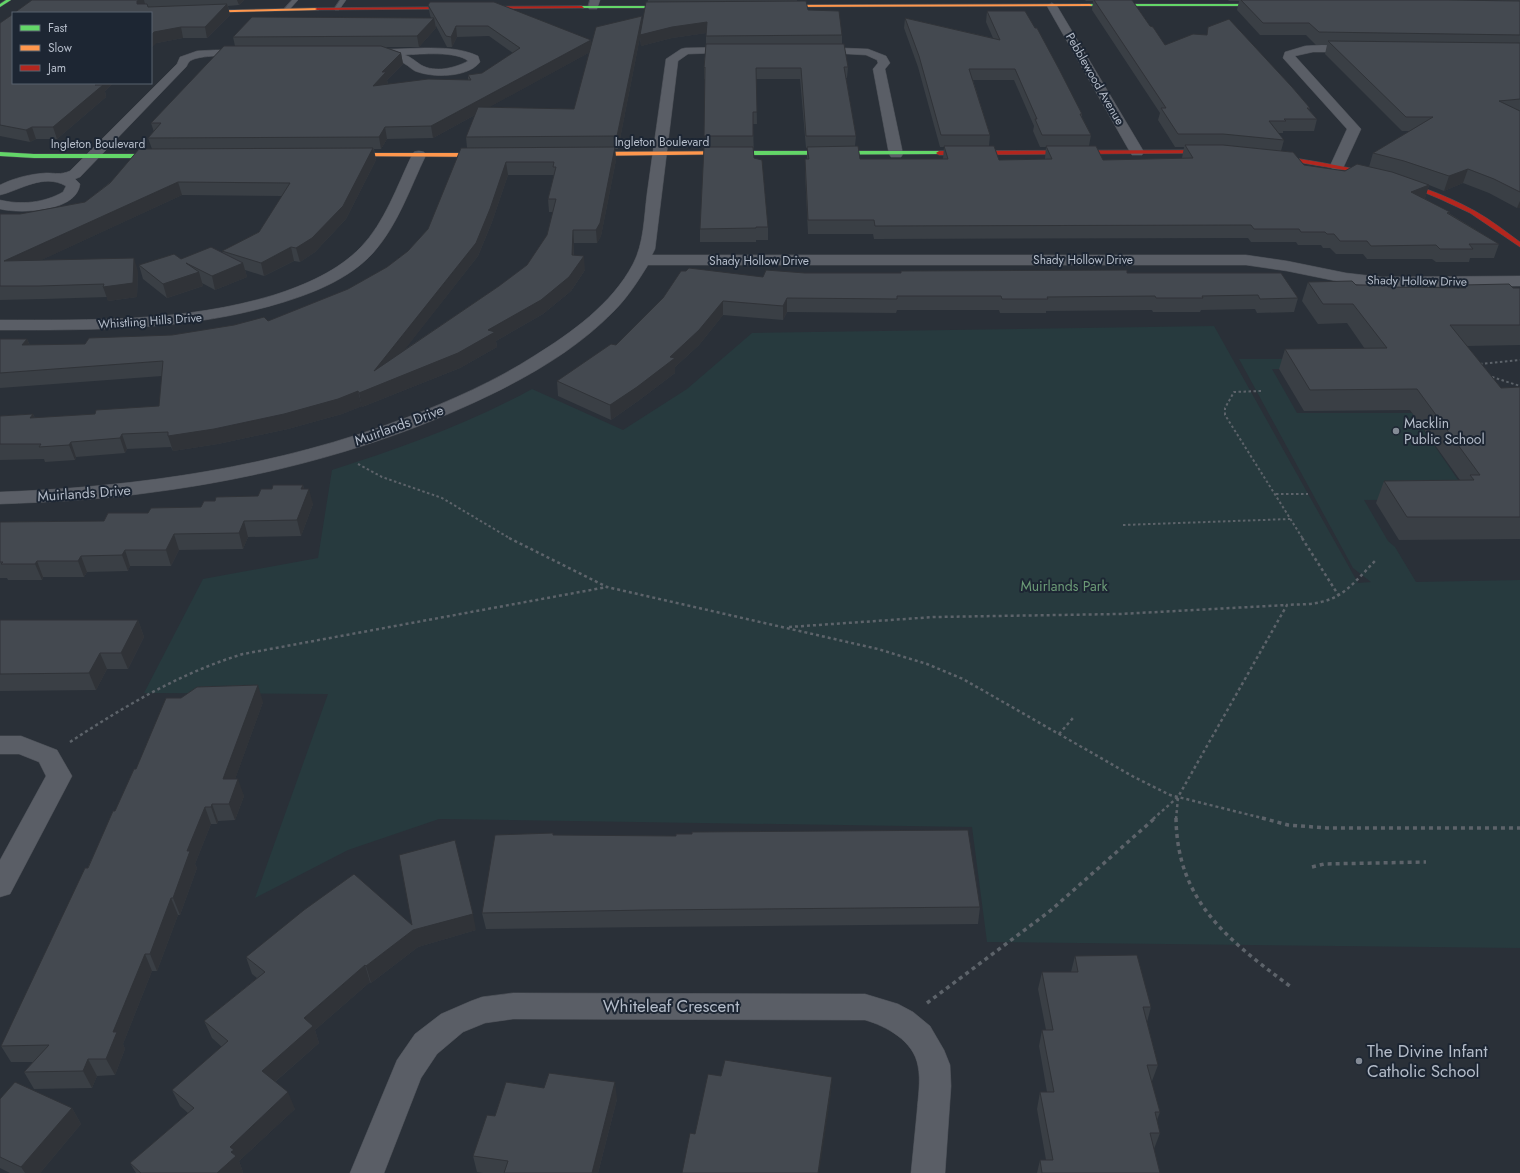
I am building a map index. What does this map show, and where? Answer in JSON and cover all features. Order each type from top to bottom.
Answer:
[{"type":"main road","points":[[0,6],[9,0]]},
{"type":"main road","points":[[764,6],[825,3],[1052,6],[1250,2],[1275,5]]},
{"type":"main road","points":[[152,13],[594,4],[686,7]]},
{"type":"main road","name":"Ingleton Boulevard","points":[[575,154],[1220,152]]},
{"type":"main road","name":"Ingleton Boulevard","points":[[0,154],[34,156],[171,156]]},
{"type":"main road","points":[[339,155],[497,154]]},
{"type":"main road","points":[[1257,154],[1337,166],[1391,179],[1464,208],[1500,228],[1520,245]]},
{"type":"street","name":"Pebblewood Avenue","points":[[1052,6],[1137,152]]},
{"type":"street","points":[[1337,166],[1354,129],[1289,58],[1289,54],[1300,50],[1311,49],[1366,49]]},
{"type":"street","name":"Muirlands Drive","points":[[0,498],[98,493],[171,484],[235,473],[341,446],[398,427],[447,408],[498,384],[536,363],[582,331],[607,309],[643,260],[647,249],[672,59],[685,51],[749,50]]},
{"type":"street","points":[[803,50],[856,50],[868,52],[882,58],[884,63],[879,69],[896,154]]},
{"type":"street","points":[[358,52],[464,53],[474,58],[474,62],[468,67],[457,70],[431,72],[418,68],[410,62],[387,53]]},
{"type":"street","points":[[64,179],[74,174],[185,59],[197,55],[217,53],[255,53]]},
{"type":"street","name":"Whistling Hills Drive","points":[[0,325],[168,322],[208,317],[251,307],[307,289],[332,276],[367,251],[379,236],[419,155]]},
{"type":"street","points":[[0,191],[18,182],[30,179],[64,179],[74,184],[72,191],[57,201],[32,207],[8,206],[0,204]]},
{"type":"street","name":"Shady Hollow Drive","points":[[643,260],[1246,260],[1287,266],[1346,278],[1381,282],[1520,281]]},
{"type":"street","points":[[0,745],[21,745],[48,756],[59,776],[0,886]]},
{"type":"street","name":"Whiteleaf Crescent","points":[[367,1173],[408,1070],[426,1044],[452,1023],[482,1010],[513,1006],[865,1007],[887,1013],[902,1021],[918,1036],[928,1050],[934,1065],[935,1086],[928,1173]]},
{"type":"lane","points":[[287,9],[295,0]]},
{"type":"lane","points":[[337,9],[343,0]]},
{"type":"path","points":[[1474,365],[1520,360]]},
{"type":"path","points":[[1489,377],[1520,386]]},
{"type":"path","points":[[1261,391],[1234,392],[1225,408],[1224,413],[1339,596]]},
{"type":"path","points":[[341,446],[354,462],[382,477],[442,498],[513,540],[607,586],[786,627],[904,657],[947,671],[983,689],[1146,784],[1178,798],[1270,821],[1306,827],[1520,828]]},
{"type":"path","points":[[1275,494],[1308,494]]},
{"type":"path","points":[[1123,525],[1291,519]]},
{"type":"path","points":[[786,627],[934,617],[1120,614],[1322,603],[1339,596],[1375,561]]},
{"type":"path","points":[[48,756],[142,696],[180,677],[243,654],[607,586]]},
{"type":"path","points":[[902,1021],[1050,911],[1085,882],[1178,798],[1287,605]]},
{"type":"path","points":[[1059,734],[1073,718]]},
{"type":"path","points":[[1178,798],[1176,835],[1186,877],[1198,900],[1210,920],[1227,936],[1291,987]]},
{"type":"path","points":[[1312,867],[1324,864],[1426,862]]},
{"type":"green space","name":"Muirlands Park","points":[[1214,326],[1358,583],[1371,582],[1353,568],[1239,359],[1416,359],[1402,369],[1272,369],[1297,413],[1412,413],[1467,493],[1454,499],[1364,500],[1388,541],[1395,547],[1416,582],[1520,580],[1520,948],[987,942],[972,827],[439,819],[348,850],[255,898],[328,694],[144,693],[203,579],[318,558],[332,470],[383,453],[459,424],[508,402],[532,389],[623,430],[687,389],[752,333]]},
{"type":"building","points":[[32,0],[140,0],[137,1],[137,4],[147,4],[148,7],[227,4],[205,27],[181,27],[154,32],[152,34],[152,12],[15,12]]},
{"type":"building","points":[[1094,0],[1132,0],[1165,45],[1193,34],[1207,35],[1208,27],[1229,19],[1292,87],[1310,108],[1307,108],[1317,119],[1284,119],[1286,121],[1269,121],[1284,140],[1223,134],[1178,134],[1161,108],[1166,108]]},
{"type":"building","points":[[1241,0],[1520,1],[1520,35],[1319,32],[1309,23],[1263,23]]},
{"type":"building","points":[[806,1],[808,10],[839,11],[842,35],[706,36],[707,22],[672,27],[640,35],[646,2]]},
{"type":"building","points":[[430,2],[494,2],[591,40],[431,126],[385,127],[379,137],[148,138],[161,123],[151,123],[224,46],[381,46],[401,53],[382,72],[386,72],[373,86],[428,79],[471,80],[468,75],[482,73],[520,48],[488,26],[456,26],[451,37],[446,36],[428,5]]},
{"type":"building","points":[[987,11],[1025,11],[1035,28],[1037,28],[1059,69],[1091,135],[1042,135],[1035,119],[1037,119],[1015,69],[969,69],[990,135],[941,135],[919,56],[905,18],[1000,40]]},
{"type":"building","points":[[12,15],[12,84],[103,85],[53,127],[32,127],[26,130],[0,125],[0,23]]},
{"type":"building","points":[[642,16],[617,136],[466,137],[478,107],[574,109],[596,27]]},
{"type":"building","points":[[252,17],[434,18],[417,36],[233,37]]},
{"type":"building","points":[[1328,41],[1520,43],[1520,99],[1499,101],[1520,111],[1520,192],[1494,179],[1468,169],[1449,176],[1404,161],[1373,153],[1433,117],[1406,117]]},
{"type":"building","points":[[706,44],[844,44],[848,67],[844,67],[856,136],[806,136],[801,68],[756,68],[757,112],[753,112],[753,136],[704,136],[705,67],[704,68]]},
{"type":"building","points":[[1185,145],[1223,145],[1293,152],[1304,165],[1345,171],[1357,164],[1392,172],[1429,185],[1411,192],[1450,212],[1447,213],[1499,244],[1469,244],[1473,249],[1440,249],[1436,245],[1371,246],[1367,241],[1340,241],[1334,234],[1327,234],[1325,232],[1301,232],[1299,229],[1254,229],[1251,225],[875,226],[874,220],[808,220],[805,159],[809,159],[807,147],[858,146],[860,159],[948,159],[944,146],[994,146],[999,160],[1052,159],[1046,146],[1096,146],[1103,160],[1193,158]]},
{"type":"building","points":[[615,147],[600,223],[596,230],[573,230],[572,255],[584,256],[569,277],[541,300],[488,330],[495,332],[458,353],[359,393],[358,391],[338,399],[284,414],[214,429],[168,436],[168,432],[122,434],[120,438],[71,442],[69,445],[39,447],[41,444],[0,444],[0,416],[33,414],[30,418],[95,414],[96,410],[159,406],[163,361],[0,373],[0,339],[27,339],[22,345],[85,344],[89,338],[172,335],[234,325],[264,317],[268,321],[348,289],[387,267],[408,251],[428,229],[461,148]],"holes":[[[506,162],[554,162],[553,167],[556,167],[548,199],[556,199],[547,235],[527,265],[499,286],[374,371],[476,243],[490,209]]]},
{"type":"building","points":[[704,147],[753,147],[754,158],[762,160],[768,227],[700,229]]},
{"type":"building","points":[[373,148],[343,206],[312,238],[296,248],[291,247],[261,263],[222,251],[259,232],[290,183],[178,182],[4,261],[134,258],[133,283],[103,287],[104,284],[0,286],[0,214],[20,214],[85,202],[110,183],[139,149]]},
{"type":"building","points":[[211,247],[243,263],[212,276],[186,263],[199,272],[163,284],[139,265],[174,254],[181,259]]},
{"type":"building","points":[[689,268],[763,277],[766,270],[805,273],[1127,270],[1127,273],[1281,273],[1298,298],[1260,299],[1258,295],[1202,296],[1203,298],[1156,298],[1155,296],[1047,297],[1048,299],[1002,299],[1001,296],[897,296],[897,299],[787,298],[783,306],[723,301],[699,330],[670,357],[675,358],[637,387],[610,405],[557,381],[611,344],[616,345],[663,298],[681,271],[686,271]]},
{"type":"building","points":[[1352,281],[1356,285],[1387,285],[1388,287],[1466,288],[1463,285],[1509,284],[1513,288],[1520,288],[1520,325],[1450,325],[1501,388],[1520,387],[1520,517],[1407,517],[1384,481],[1474,480],[1470,475],[1480,475],[1417,389],[1310,390],[1285,349],[1387,348],[1353,304],[1323,304],[1308,282]]},
{"type":"building","points":[[273,485],[303,485],[301,489],[309,489],[297,520],[244,521],[239,533],[174,534],[166,550],[125,550],[122,555],[81,556],[78,561],[37,561],[35,564],[1,564],[3,562],[0,562],[0,522],[104,521],[108,513],[148,513],[151,508],[201,507],[204,501],[215,501],[216,497],[258,496],[261,489],[272,489]]},
{"type":"building","points":[[0,620],[138,620],[121,653],[100,653],[89,673],[0,674]]},
{"type":"building","points":[[258,685],[223,779],[238,779],[229,804],[212,804],[211,807],[205,807],[187,851],[190,851],[173,898],[171,898],[150,954],[145,954],[113,1032],[117,1032],[106,1059],[88,1059],[83,1071],[24,1072],[49,1045],[1,1046],[85,868],[88,868],[113,811],[115,811],[134,769],[136,769],[166,698],[181,698],[197,687]]},
{"type":"building","points":[[968,830],[980,907],[482,913],[495,835],[553,833],[553,835],[676,836],[676,834],[692,834],[692,832]]},
{"type":"building","points":[[455,840],[473,914],[413,930],[366,966],[365,965],[304,1018],[313,1026],[262,1071],[288,1092],[230,1147],[234,1150],[231,1152],[236,1156],[217,1173],[141,1173],[130,1163],[194,1108],[172,1090],[228,1041],[204,1021],[265,972],[246,957],[304,910],[354,874],[412,925],[399,855]]},
{"type":"building","points":[[1137,955],[1151,1007],[1143,1007],[1158,1065],[1147,1065],[1160,1112],[1155,1112],[1160,1133],[1150,1133],[1160,1173],[1042,1173],[1040,1160],[1053,1160],[1040,1092],[1054,1092],[1042,1030],[1053,1030],[1042,972],[1078,972],[1075,956]]},
{"type":"building","points":[[725,1060],[832,1077],[818,1173],[682,1173],[690,1133],[695,1134],[708,1074],[721,1076]]},
{"type":"building","points":[[549,1073],[615,1082],[592,1173],[504,1173],[508,1161],[473,1156],[487,1115],[495,1116],[506,1082],[544,1088]]},
{"type":"building","points":[[15,1082],[72,1108],[21,1167],[0,1157],[0,1099]]},
{"type":"traffic: fast","points":[[0,6],[9,0]]},
{"type":"traffic: fast","points":[[1090,5],[1267,5]]},
{"type":"traffic: fast","points":[[582,7],[675,7]]},
{"type":"traffic: fast","points":[[748,153],[939,153]]},
{"type":"traffic: fast","points":[[0,154],[34,156],[163,156]]},
{"type":"traffic: slow","points":[[777,6],[1090,5]]},
{"type":"traffic: slow","points":[[152,13],[317,9]]},
{"type":"traffic: slow","points":[[585,154],[748,153]]},
{"type":"traffic: slow","points":[[345,155],[489,155]]},
{"type":"traffic: jam","points":[[317,9],[582,7]]},
{"type":"traffic: jam","points":[[939,153],[1213,152]]},
{"type":"traffic: jam","points":[[1269,156],[1369,174],[1418,188],[1465,208],[1493,225],[1520,245]]},
{"type":"place","name":"Macklin Public School","points":[[1396,431]]},
{"type":"place","name":"The Divine Infant Catholic School","points":[[1359,1061]]}]
